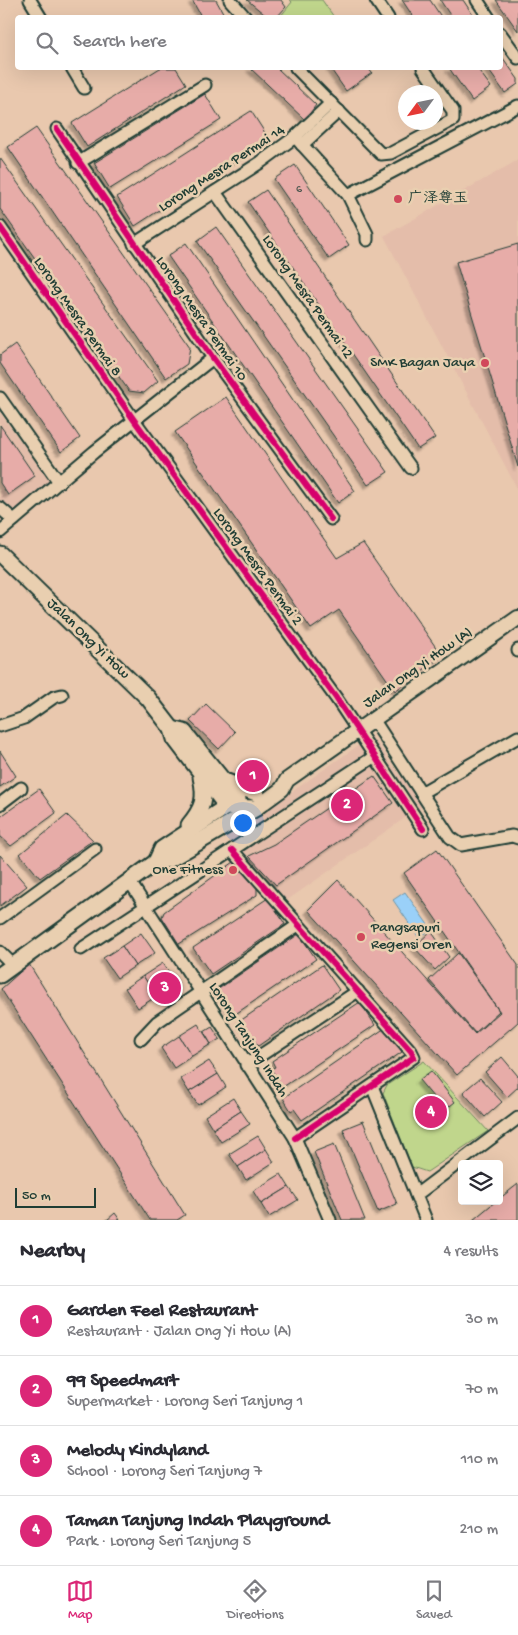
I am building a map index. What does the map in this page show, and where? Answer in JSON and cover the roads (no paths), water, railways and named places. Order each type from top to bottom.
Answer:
[{"type":"main road","name":"Jalan Ong Yi How","points":[[0,554],[148,698],[172,729],[175,739],[199,770],[234,804]]},
{"type":"main road","name":"Jalan Ong Yi How","points":[[172,729],[184,732],[225,781],[234,804]]},
{"type":"main road","points":[[178,838],[201,812],[204,803],[205,794],[199,770]]},
{"type":"main road","points":[[225,781],[256,801]]},
{"type":"main road","points":[[156,862],[162,849],[178,838],[234,804],[256,801]]},
{"type":"main road","points":[[0,975],[156,862],[170,859],[214,833],[256,801]]},
{"type":"main road","points":[[214,833],[234,804]]},
{"type":"street","points":[[30,0],[39,15]]},
{"type":"street","points":[[230,0],[243,15]]},
{"type":"street","points":[[376,0],[386,15]]},
{"type":"street","points":[[477,0],[487,15]]},
{"type":"street","points":[[503,38],[518,58]]},
{"type":"street","points":[[73,70],[84,88]]},
{"type":"street","points":[[298,70],[381,154],[391,152],[453,120],[453,111],[424,70]]},
{"type":"street","points":[[78,163],[205,85]]},
{"type":"street","points":[[299,141],[331,102]]},
{"type":"street","points":[[348,195],[518,106]]},
{"type":"street","points":[[299,141],[339,111]]},
{"type":"street","name":"Lorong Mesra Permai 10","points":[[57,129],[78,163],[213,358],[331,519]]},
{"type":"street","name":"Lorong Mesra Permai 14","points":[[134,244],[299,141],[348,195],[367,234],[367,240]]},
{"type":"street","name":"Lorong Mesra Permai 12","points":[[215,192],[410,468]]},
{"type":"street","name":"Lorong Mesra Permai 8","points":[[0,227],[134,420]]},
{"type":"street","points":[[0,532],[134,420],[213,358]]},
{"type":"street","points":[[0,398],[59,482]]},
{"type":"street","name":"Lorong Mesra Permai 2","points":[[134,420],[358,729],[423,828]]},
{"type":"street","points":[[0,508],[14,520]]},
{"type":"street","name":"Jalan Ong Yi How (A)","points":[[256,801],[282,789],[288,780],[358,729],[518,618]]},
{"type":"street","points":[[0,726],[24,718],[54,697],[62,695]]},
{"type":"street","points":[[373,719],[450,837],[461,845],[512,836],[518,838]]},
{"type":"street","points":[[421,793],[518,737]]},
{"type":"street","points":[[81,949],[375,756]]},
{"type":"street","points":[[0,804],[21,788]]},
{"type":"street","points":[[0,918],[96,849]]},
{"type":"street","points":[[232,850],[411,1051],[414,1057],[295,1138]]},
{"type":"street","name":"Lorong Tanjung Indah","points":[[130,882],[246,1065],[295,1138],[330,1220]]},
{"type":"street","points":[[141,1039],[157,1022],[298,925]]},
{"type":"street","points":[[0,952],[13,965]]},
{"type":"street","points":[[246,1065],[358,991]]},
{"type":"street","points":[[372,1086],[426,1220]]},
{"type":"street","points":[[417,1197],[518,1118]]},
{"type":"water","points":[[405,892],[431,929],[419,938],[414,930],[409,934],[404,927],[409,923],[393,900]]},
{"type":"place","name":"广泽尊玉","points":[[398,199]]},
{"type":"place","name":"SMK Bagan Jaya","points":[[485,363]]},
{"type":"place","name":"Garden Feel Restaurant","points":[[253,776]]},
{"type":"place","name":"99 Speedmart","points":[[347,805]]},
{"type":"place","name":"One Fitness","points":[[233,870]]},
{"type":"place","name":"Pangsapuri Regensi Oren","points":[[361,937]]},
{"type":"place","name":"Melody Kindyland","points":[[165,988]]},
{"type":"place","name":"Taman Tanjung Indah Playground","points":[[431,1112]]}]
